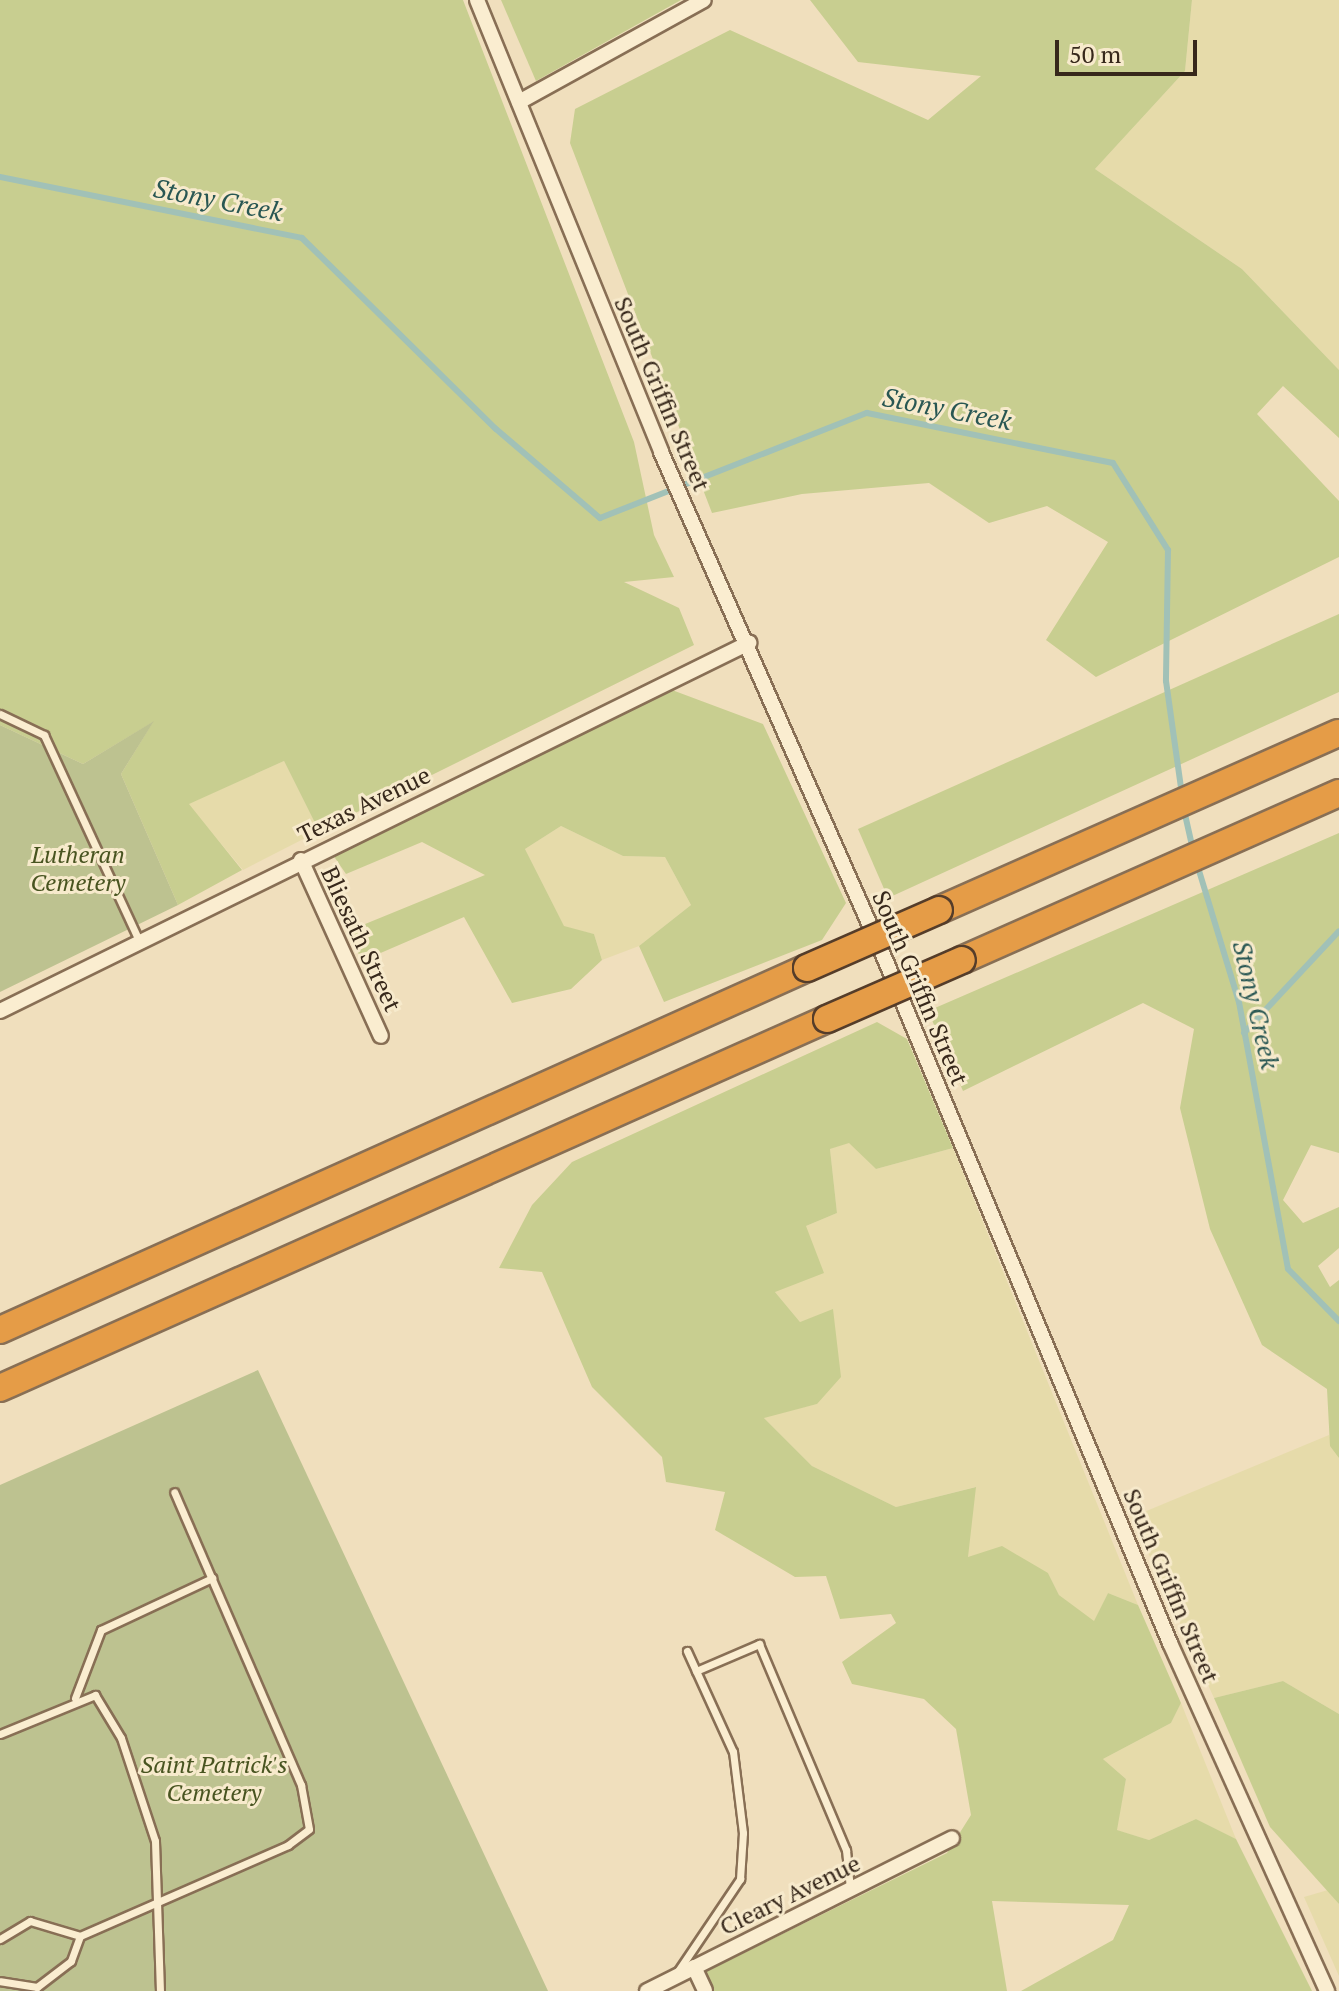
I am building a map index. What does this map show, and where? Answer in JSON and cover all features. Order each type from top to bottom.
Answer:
[{"type":"highway","points":[[0,1330],[1339,733]]},
{"type":"highway","points":[[0,1388],[1337,794]]},
{"type":"highway","points":[[0,1320],[103,1282]]},
{"type":"street","name":"South Griffin Street","points":[[477,0],[671,476],[749,643],[1170,1643],[1327,1991]]},
{"type":"street","points":[[519,102],[704,0]]},
{"type":"street","name":"Texas Avenue","points":[[0,1011],[301,860],[749,643]]},
{"type":"street","name":"Bliesath Street","points":[[301,860],[381,1036]]},
{"type":"street","name":"Cleary Avenue","points":[[647,1991],[952,1838]]},
{"type":"street","points":[[694,1967],[705,1991]]},
{"type":"lane","points":[[0,714],[44,735],[139,941]]},
{"type":"lane","points":[[0,1939],[30,1921],[80,1936],[288,1845],[309,1829],[301,1785],[174,1492]]},
{"type":"lane","points":[[75,1698],[101,1630],[212,1578]]},
{"type":"lane","points":[[696,1671],[759,1644],[846,1850],[850,1891]]},
{"type":"lane","points":[[673,1978],[740,1879],[743,1833],[733,1752],[687,1651]]},
{"type":"lane","points":[[0,1734],[75,1698],[95,1695],[121,1738],[155,1841],[161,1900],[160,1991]]},
{"type":"lane","points":[[0,1981],[37,1987],[71,1961],[80,1936]]},
{"type":"shaded area","points":[[1192,0],[1339,0],[1339,370],[1242,269],[1095,169],[1185,71]]},
{"type":"shaded area","points":[[284,761],[319,831],[243,870],[188,804]]},
{"type":"shaded area","points":[[561,826],[623,856],[665,857],[691,905],[639,946],[602,960],[594,934],[564,927],[525,849]]},
{"type":"shaded area","points":[[849,1142],[876,1169],[953,1148],[1138,1605],[1108,1593],[1094,1622],[1059,1595],[1048,1573],[967,1557],[975,1487],[896,1507],[812,1466],[763,1417],[817,1404],[833,1310],[800,1322],[775,1292],[806,1226],[837,1213],[830,1149]]},
{"type":"shaded area","points":[[1329,1435],[1339,1458],[1339,1714],[1283,1681],[1214,1698],[1132,1517]]},
{"type":"shaded area","points":[[1181,1703],[1236,1839],[1196,1819],[1149,1840],[1116,1830],[1126,1779],[1103,1759],[1171,1723]]},
{"type":"shaded area","points":[[1328,1890],[1339,1904],[1339,1976],[1304,1897]]},
{"type":"green space","points":[[0,0],[463,0],[634,442],[654,535],[674,577],[624,582],[679,608],[694,645],[319,831],[284,761],[189,804],[242,870],[178,905],[121,774],[153,722],[83,764],[0,725]]},
{"type":"green space","points":[[501,0],[681,0],[536,81]]},
{"type":"green space","points":[[810,0],[1192,0],[1185,71],[1095,169],[1242,269],[1339,370],[1339,438],[1283,386],[1257,414],[1339,501],[1339,557],[1096,677],[1046,640],[1108,542],[1047,506],[989,523],[929,483],[802,494],[712,513],[570,143],[575,109],[730,30],[928,120],[981,76],[858,62]]},
{"type":"green space","points":[[1339,614],[1339,692],[888,898],[858,829]]},
{"type":"green space","points":[[672,690],[763,724],[846,903],[822,940],[664,1002],[639,946],[691,905],[665,857],[623,856],[561,826],[525,849],[564,926],[594,934],[602,960],[571,989],[512,1003],[464,917],[362,961],[348,931],[485,875],[422,842],[346,874],[333,855]]},
{"type":"green space","name":"Lutheran Cemetery","points":[[154,721],[121,774],[178,905],[0,992],[0,725],[83,764]]},
{"type":"green space","points":[[1339,833],[1339,1153],[1311,1145],[1283,1200],[1303,1223],[1339,1207],[1339,1248],[1318,1266],[1330,1287],[1339,1280],[1339,1458],[1330,1446],[1327,1389],[1262,1345],[1210,1229],[1180,1108],[1194,1029],[1143,1003],[963,1091],[928,1011]]},
{"type":"green space","points":[[877,1022],[907,1039],[953,1148],[876,1169],[849,1143],[830,1149],[837,1213],[806,1226],[824,1273],[775,1292],[800,1322],[833,1309],[841,1377],[817,1404],[764,1418],[812,1466],[896,1507],[976,1487],[968,1557],[1002,1546],[1048,1573],[1059,1595],[1094,1621],[1108,1593],[1138,1605],[1181,1703],[1171,1723],[1103,1759],[1126,1779],[1117,1830],[1149,1840],[1196,1819],[1236,1839],[1312,1991],[1021,1991],[1113,1940],[1129,1905],[992,1901],[1007,1991],[713,1991],[705,1972],[947,1853],[971,1815],[956,1729],[924,1699],[852,1684],[842,1662],[896,1623],[891,1614],[840,1619],[826,1576],[795,1577],[715,1530],[725,1492],[666,1482],[662,1457],[592,1387],[542,1272],[499,1268],[532,1205],[572,1162]]},
{"type":"green space","name":"Saint Patrick's Cemetery","points":[[258,1370],[548,1991],[0,1991],[0,1485]]},
{"type":"green space","points":[[1283,1681],[1339,1714],[1339,1904],[1270,1827],[1214,1698]]},
{"type":"waterway","name":"Stony Creek","points":[[0,177],[302,238],[496,429],[600,518],[867,413],[1113,463],[1168,550],[1166,681],[1182,795]]},
{"type":"waterway","name":"Stony Creek","points":[[1184,810],[1193,850]]},
{"type":"waterway","name":"Stony Creek","points":[[1197,864],[1239,1002],[1288,1269],[1339,1321]]},
{"type":"waterway","points":[[1244,1033],[1339,931]]}]
